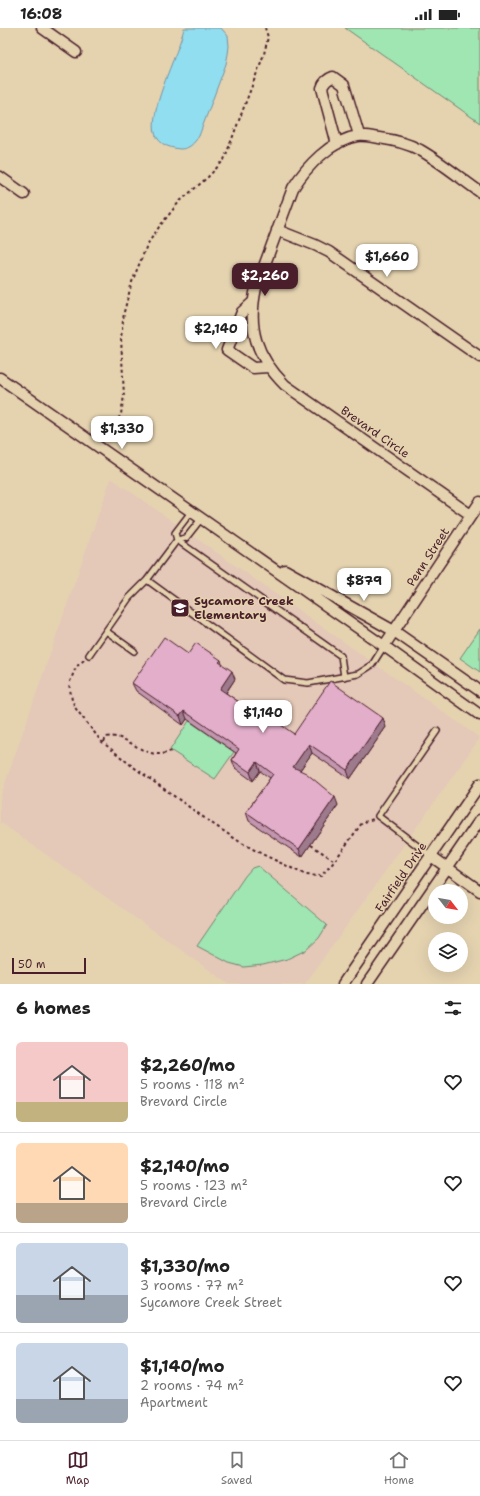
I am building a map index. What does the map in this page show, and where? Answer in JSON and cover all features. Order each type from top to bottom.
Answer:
[{"type":"street","points":[[42,28],[76,52]]},
{"type":"street","points":[[337,144],[322,88],[324,82],[333,77],[344,85],[359,135]]},
{"type":"street","name":"Brevard Circle","points":[[470,515],[285,384],[268,367],[257,346],[253,332],[252,303],[256,288],[293,188],[311,164],[346,139],[359,135],[393,140],[407,144],[420,150],[480,192]]},
{"type":"street","points":[[0,177],[24,194]]},
{"type":"street","points":[[277,230],[330,252],[480,357]]},
{"type":"street","name":"Brevard Circle","points":[[252,303],[242,312],[228,350],[253,368],[268,367]]},
{"type":"street","points":[[0,378],[384,646],[480,715]]},
{"type":"street","name":"Penn Street","points":[[384,646],[480,502]]},
{"type":"street","points":[[231,540],[394,631],[480,691]]},
{"type":"street","name":"Fairfield Drive","points":[[343,984],[480,784]]},
{"type":"street","points":[[367,984],[480,820]]},
{"type":"street","points":[[431,856],[480,892]]},
{"type":"lane","points":[[191,512],[175,533],[176,540],[341,656],[344,677]]},
{"type":"lane","points":[[89,655],[129,598],[147,580],[176,540],[186,538],[201,518]]},
{"type":"lane","points":[[147,580],[284,680],[308,683],[358,674],[372,665],[384,646]]},
{"type":"lane","points":[[106,631],[134,651]]},
{"type":"lane","points":[[431,856],[378,816],[437,731]]},
{"type":"path","points":[[101,448],[122,414],[124,396],[121,338],[124,312],[132,282],[147,245],[159,227],[179,202],[208,177],[224,160],[264,54],[268,36],[265,28]]},
{"type":"path","points":[[89,655],[76,667],[69,684],[76,709],[103,743],[132,766],[210,822],[262,854],[306,875],[321,876],[335,861],[362,823],[378,816]]},
{"type":"path","points":[[103,743],[106,737],[112,736],[126,739],[152,753],[159,754],[172,751]]},
{"type":"path","points":[[311,845],[335,861]]},
{"type":"shaded area","name":"Sycamore Creek Elementary","points":[[111,478],[480,738],[305,984],[229,984],[0,822],[0,798]]},
{"type":"green space","points":[[345,28],[480,28],[480,123]]},
{"type":"green space","points":[[480,629],[480,672],[460,658]]},
{"type":"green space","points":[[189,721],[234,752],[215,779],[170,750]]},
{"type":"green space","points":[[258,866],[327,925],[319,938],[306,950],[287,959],[263,965],[244,967],[229,963],[197,946],[245,876],[252,868]]},
{"type":"water","points":[[184,28],[221,28],[228,36],[229,46],[226,64],[199,136],[189,147],[180,149],[165,145],[158,139],[154,130],[158,102]]},
{"type":"building","points":[[164,637],[188,654],[196,643],[221,660],[219,662],[232,671],[220,689],[268,722],[271,718],[294,734],[330,681],[383,718],[347,770],[309,744],[293,767],[306,773],[335,797],[299,849],[246,812],[273,774],[257,762],[250,772],[232,760],[239,749],[184,711],[180,716],[132,683]]},
{"type":"place","name":"Sycamore Creek Elementary","points":[[180,608]]}]
